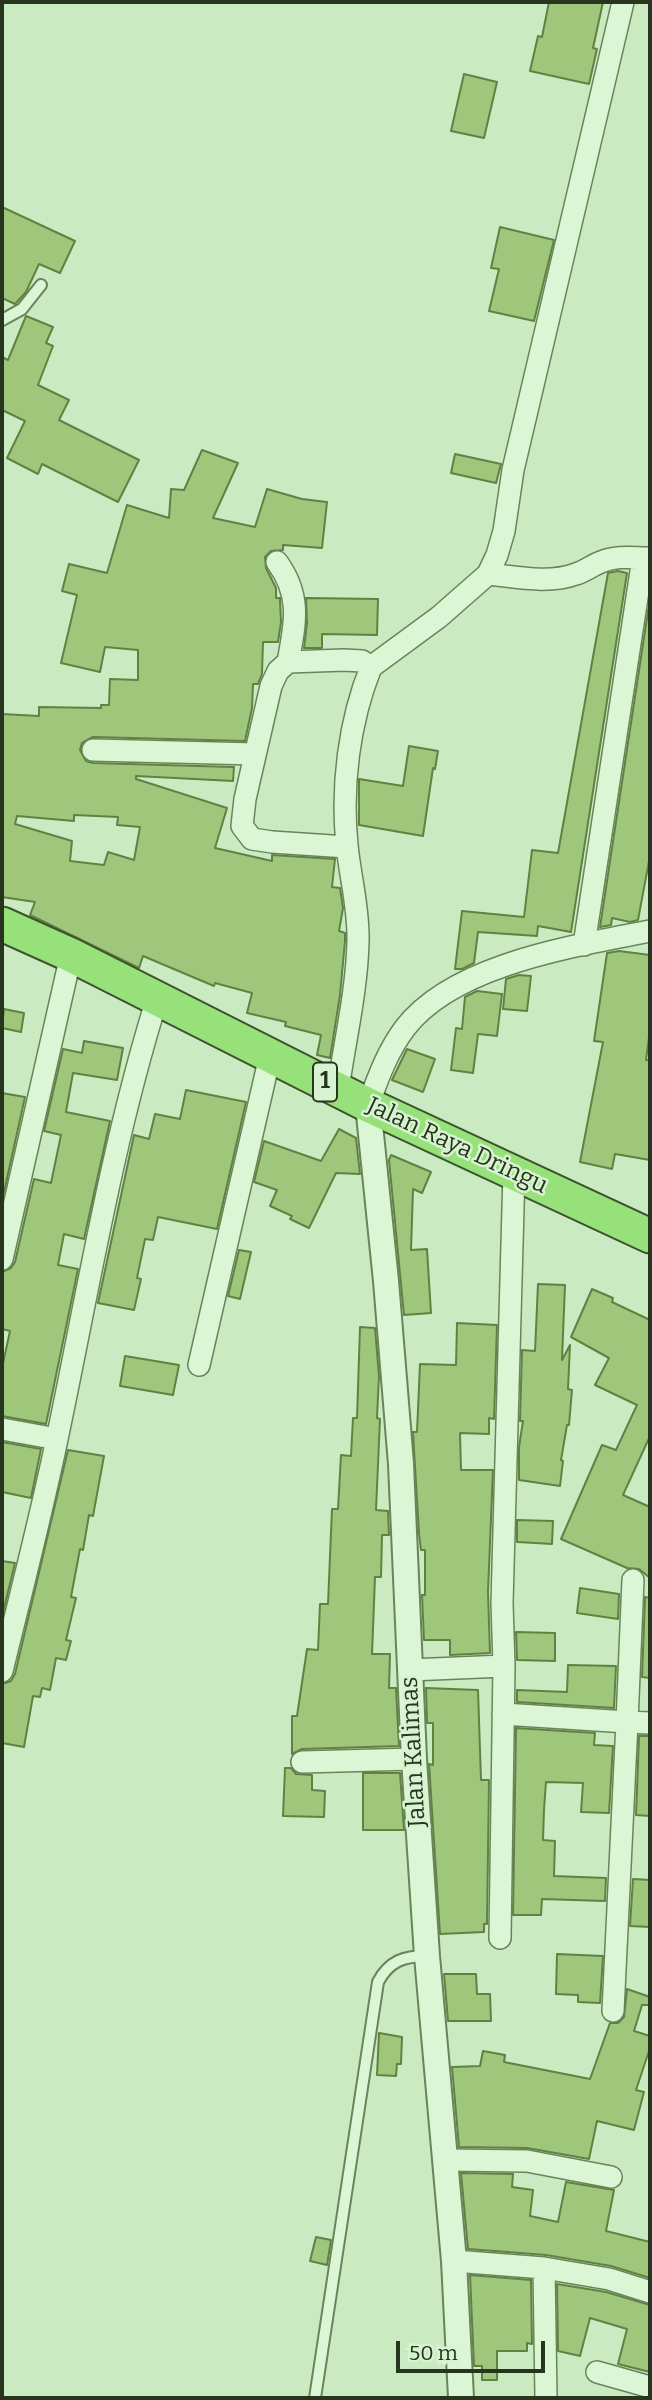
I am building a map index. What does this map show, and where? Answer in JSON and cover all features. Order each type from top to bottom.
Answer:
[{"type":"highway","name":"Jalan Raya Dringu","points":[[2,924],[368,1105],[650,1236]]},
{"type":"street","points":[[338,1089],[355,981],[358,940],[345,812],[354,722],[371,667],[439,617],[488,574],[497,555],[504,531],[513,470],[623,2]]},
{"type":"street","points":[[488,574],[555,579],[576,575],[604,561],[623,556],[647,558],[584,945]]},
{"type":"street","points":[[277,562],[290,581],[295,604],[295,623],[288,663]]},
{"type":"street","points":[[347,846],[252,839],[242,826],[245,799],[271,686],[278,671],[288,663],[344,660],[362,661],[371,667]]},
{"type":"street","points":[[93,750],[254,754]]},
{"type":"street","points":[[368,1105],[382,1065],[406,1026],[446,991],[494,970],[650,928]]},
{"type":"street","points":[[2,1259],[71,956]]},
{"type":"street","points":[[2,1671],[57,1439],[94,1244],[157,999]]},
{"type":"street","points":[[199,1365],[270,1056]]},
{"type":"street","name":"Jalan Kalimas","points":[[368,1105],[401,1464],[414,1759],[419,1956],[447,2160],[461,2398]]},
{"type":"street","points":[[500,1938],[503,1576],[514,1172]]},
{"type":"street","points":[[2,1429],[57,1439]]},
{"type":"street","points":[[613,2011],[633,1580]]},
{"type":"street","points":[[410,1670],[503,1666]]},
{"type":"street","points":[[503,1714],[650,1723]]},
{"type":"street","points":[[302,1762],[414,1759]]},
{"type":"street","points":[[447,2160],[527,2161],[611,2177]]},
{"type":"street","points":[[454,2261],[544,2268],[609,2279],[650,2292]]},
{"type":"street","points":[[544,2268],[546,2398]]},
{"type":"street","points":[[597,2372],[650,2387]]},
{"type":"lane","points":[[2,320],[22,309],[41,285]]},
{"type":"lane","points":[[314,2398],[377,1982],[384,1969],[397,1960],[419,1956]]},
{"type":"building","points":[[549,2],[603,2],[593,48],[597,49],[589,84],[530,71],[538,36],[542,37]]},
{"type":"building","points":[[464,74],[497,82],[484,138],[451,131]]},
{"type":"building","points":[[2,207],[75,241],[60,273],[39,264],[26,292],[15,304],[2,298]]},
{"type":"building","points":[[500,227],[554,240],[534,321],[489,311],[499,269],[491,268]]},
{"type":"building","points":[[26,316],[53,327],[46,343],[53,346],[38,385],[69,400],[59,420],[139,460],[118,502],[42,464],[38,474],[7,458],[25,421],[2,410],[2,357],[8,360]]},
{"type":"building","points":[[202,450],[238,463],[213,518],[255,527],[267,489],[302,499],[327,502],[322,548],[283,545],[283,550],[271,551],[265,557],[266,568],[276,588],[276,598],[280,598],[281,622],[278,642],[263,642],[262,674],[258,684],[253,684],[252,708],[245,741],[93,737],[82,743],[80,750],[86,761],[93,763],[234,767],[233,781],[136,776],[136,779],[227,808],[215,848],[272,861],[272,855],[335,859],[332,887],[340,888],[343,908],[339,931],[345,933],[345,941],[330,1058],[317,1055],[321,1035],[285,1026],[286,1022],[247,1013],[252,993],[215,983],[214,986],[143,956],[139,968],[30,915],[35,902],[2,897],[2,714],[39,716],[39,707],[101,708],[101,705],[109,705],[110,679],[138,680],[138,650],[105,647],[100,672],[61,663],[77,595],[62,591],[69,564],[107,573],[127,505],[169,518],[171,489],[184,490]],"holes":[[[74,815],[118,817],[117,825],[140,827],[134,860],[108,852],[104,865],[70,861],[72,841],[15,824],[17,816],[74,821]]]},
{"type":"building","points":[[455,454],[501,464],[496,483],[451,473]]},
{"type":"building","points":[[608,573],[627,573],[571,932],[538,926],[537,936],[478,932],[474,963],[462,969],[455,969],[462,911],[524,917],[532,850],[558,853]]},
{"type":"building","points":[[306,598],[378,599],[377,635],[322,634],[322,648],[304,648]]},
{"type":"building","points":[[650,598],[650,856],[638,920],[630,922],[612,918],[611,925],[600,927]]},
{"type":"building","points":[[409,746],[438,751],[423,836],[359,825],[359,779],[403,786]]},
{"type":"building","points":[[619,951],[650,955],[650,1030],[646,1060],[650,1060],[650,1160],[615,1154],[612,1169],[580,1162],[603,1042],[594,1041],[607,953]]},
{"type":"building","points":[[519,975],[531,976],[527,1011],[503,1009],[506,979]]},
{"type":"building","points":[[477,991],[502,994],[497,1036],[478,1034],[473,1073],[451,1070],[456,1028],[462,1029],[465,997]]},
{"type":"building","points":[[4,1009],[24,1013],[21,1032],[2,1028]]},
{"type":"building","points":[[84,1041],[123,1048],[117,1080],[73,1073],[66,1112],[110,1121],[84,1239],[64,1234],[58,1265],[78,1269],[46,1424],[2,1416],[2,1368],[10,1331],[2,1329],[2,1272],[11,1268],[15,1262],[34,1179],[51,1183],[61,1135],[44,1131],[63,1049],[82,1053]]},
{"type":"building","points":[[407,1049],[435,1059],[423,1092],[392,1080]]},
{"type":"building","points":[[186,1090],[246,1102],[217,1229],[158,1217],[153,1240],[145,1239],[137,1278],[141,1279],[134,1310],[98,1303],[134,1135],[149,1139],[155,1114],[180,1119]]},
{"type":"building","points":[[2,1093],[25,1097],[2,1201]]},
{"type":"building","points":[[339,1129],[356,1138],[360,1174],[336,1173],[309,1228],[270,1206],[277,1190],[254,1182],[264,1141],[321,1161]]},
{"type":"building","points":[[391,1155],[431,1172],[422,1193],[413,1189],[411,1250],[427,1249],[431,1313],[404,1315],[389,1160]]},
{"type":"building","points":[[239,1250],[251,1252],[240,1299],[228,1296]]},
{"type":"building","points":[[538,1284],[565,1285],[562,1360],[570,1345],[568,1389],[572,1390],[569,1425],[561,1460],[560,1486],[519,1480],[519,1447],[523,1421],[520,1421],[522,1350],[535,1351]]},
{"type":"building","points":[[592,1289],[650,1320],[650,1436],[623,1495],[650,1507],[650,1578],[639,1569],[627,1568],[561,1539],[602,1445],[616,1450],[637,1405],[595,1385],[609,1358],[571,1337]]},
{"type":"building","points":[[457,1323],[497,1325],[494,1419],[489,1418],[489,1434],[460,1433],[461,1470],[493,1470],[488,1592],[490,1653],[450,1655],[450,1640],[424,1640],[422,1595],[425,1595],[425,1550],[421,1550],[419,1534],[413,1432],[417,1432],[420,1364],[456,1365]]},
{"type":"building","points":[[360,1327],[375,1328],[379,1376],[377,1418],[380,1419],[376,1510],[388,1511],[389,1535],[382,1535],[381,1577],[375,1577],[372,1654],[390,1654],[389,1688],[396,1688],[399,1746],[302,1749],[292,1754],[292,1716],[297,1716],[307,1649],[318,1650],[320,1604],[328,1604],[332,1509],[338,1509],[341,1455],[351,1456],[353,1418],[357,1418]]},
{"type":"building","points":[[125,1356],[179,1365],[173,1395],[120,1386]]},
{"type":"building","points":[[2,1442],[41,1449],[31,1498],[2,1492]]},
{"type":"building","points":[[68,1450],[104,1456],[93,1516],[89,1515],[71,1597],[76,1598],[66,1640],[71,1641],[66,1660],[56,1658],[50,1690],[42,1688],[40,1697],[33,1696],[24,1747],[2,1743],[2,1684],[11,1681],[15,1674]]},
{"type":"building","points":[[517,1520],[553,1521],[552,1544],[517,1542]]},
{"type":"building","points":[[2,1561],[15,1563],[2,1617]]},
{"type":"building","points":[[580,1588],[619,1594],[618,1619],[577,1613]]},
{"type":"building","points":[[645,1597],[650,1598],[650,1678],[642,1677]]},
{"type":"building","points":[[516,1632],[555,1633],[555,1661],[517,1660]]},
{"type":"building","points":[[568,1665],[616,1666],[614,1708],[517,1702],[517,1690],[567,1692]]},
{"type":"building","points":[[426,1688],[478,1690],[481,1780],[489,1780],[487,1924],[484,1924],[484,1932],[440,1934],[429,1764],[433,1765],[433,1723],[427,1723]]},
{"type":"building","points":[[516,1728],[595,1733],[594,1745],[613,1746],[609,1813],[581,1812],[583,1783],[546,1782],[544,1810],[543,1840],[555,1841],[554,1876],[606,1878],[605,1901],[542,1899],[541,1915],[513,1915]]},
{"type":"building","points":[[639,1736],[650,1736],[650,1816],[636,1815]]},
{"type":"building","points":[[285,1768],[291,1768],[296,1774],[312,1775],[312,1790],[325,1791],[324,1817],[283,1816]]},
{"type":"building","points":[[363,1773],[400,1773],[404,1830],[363,1830]]},
{"type":"building","points":[[633,1879],[650,1880],[650,1927],[630,1926]]},
{"type":"building","points":[[557,1954],[603,1956],[600,2003],[578,2002],[578,1995],[556,1994]]},
{"type":"building","points":[[444,1974],[476,1974],[477,1994],[490,1994],[491,2021],[448,2021]]},
{"type":"building","points":[[627,1989],[650,1997],[650,2005],[642,2005],[634,2031],[650,2036],[650,2048],[636,2090],[644,2092],[634,2130],[597,2121],[589,2159],[527,2148],[459,2147],[452,2067],[480,2066],[483,2051],[505,2055],[504,2062],[590,2079],[610,2023],[618,2023],[624,2017]]},
{"type":"building","points":[[379,2033],[402,2037],[401,2064],[397,2064],[396,2076],[377,2075]]},
{"type":"building","points":[[461,2173],[513,2174],[512,2187],[533,2190],[530,2216],[558,2222],[566,2182],[614,2190],[606,2231],[650,2242],[650,2278],[611,2266],[546,2255],[468,2249]]},
{"type":"building","points":[[316,2237],[331,2240],[327,2265],[310,2261]]},
{"type":"building","points":[[470,2275],[531,2280],[532,2344],[527,2343],[527,2351],[497,2351],[497,2380],[482,2380],[482,2366],[474,2366]]},
{"type":"building","points":[[557,2284],[606,2292],[650,2305],[650,2372],[618,2364],[627,2329],[590,2318],[580,2356],[558,2351]]}]
